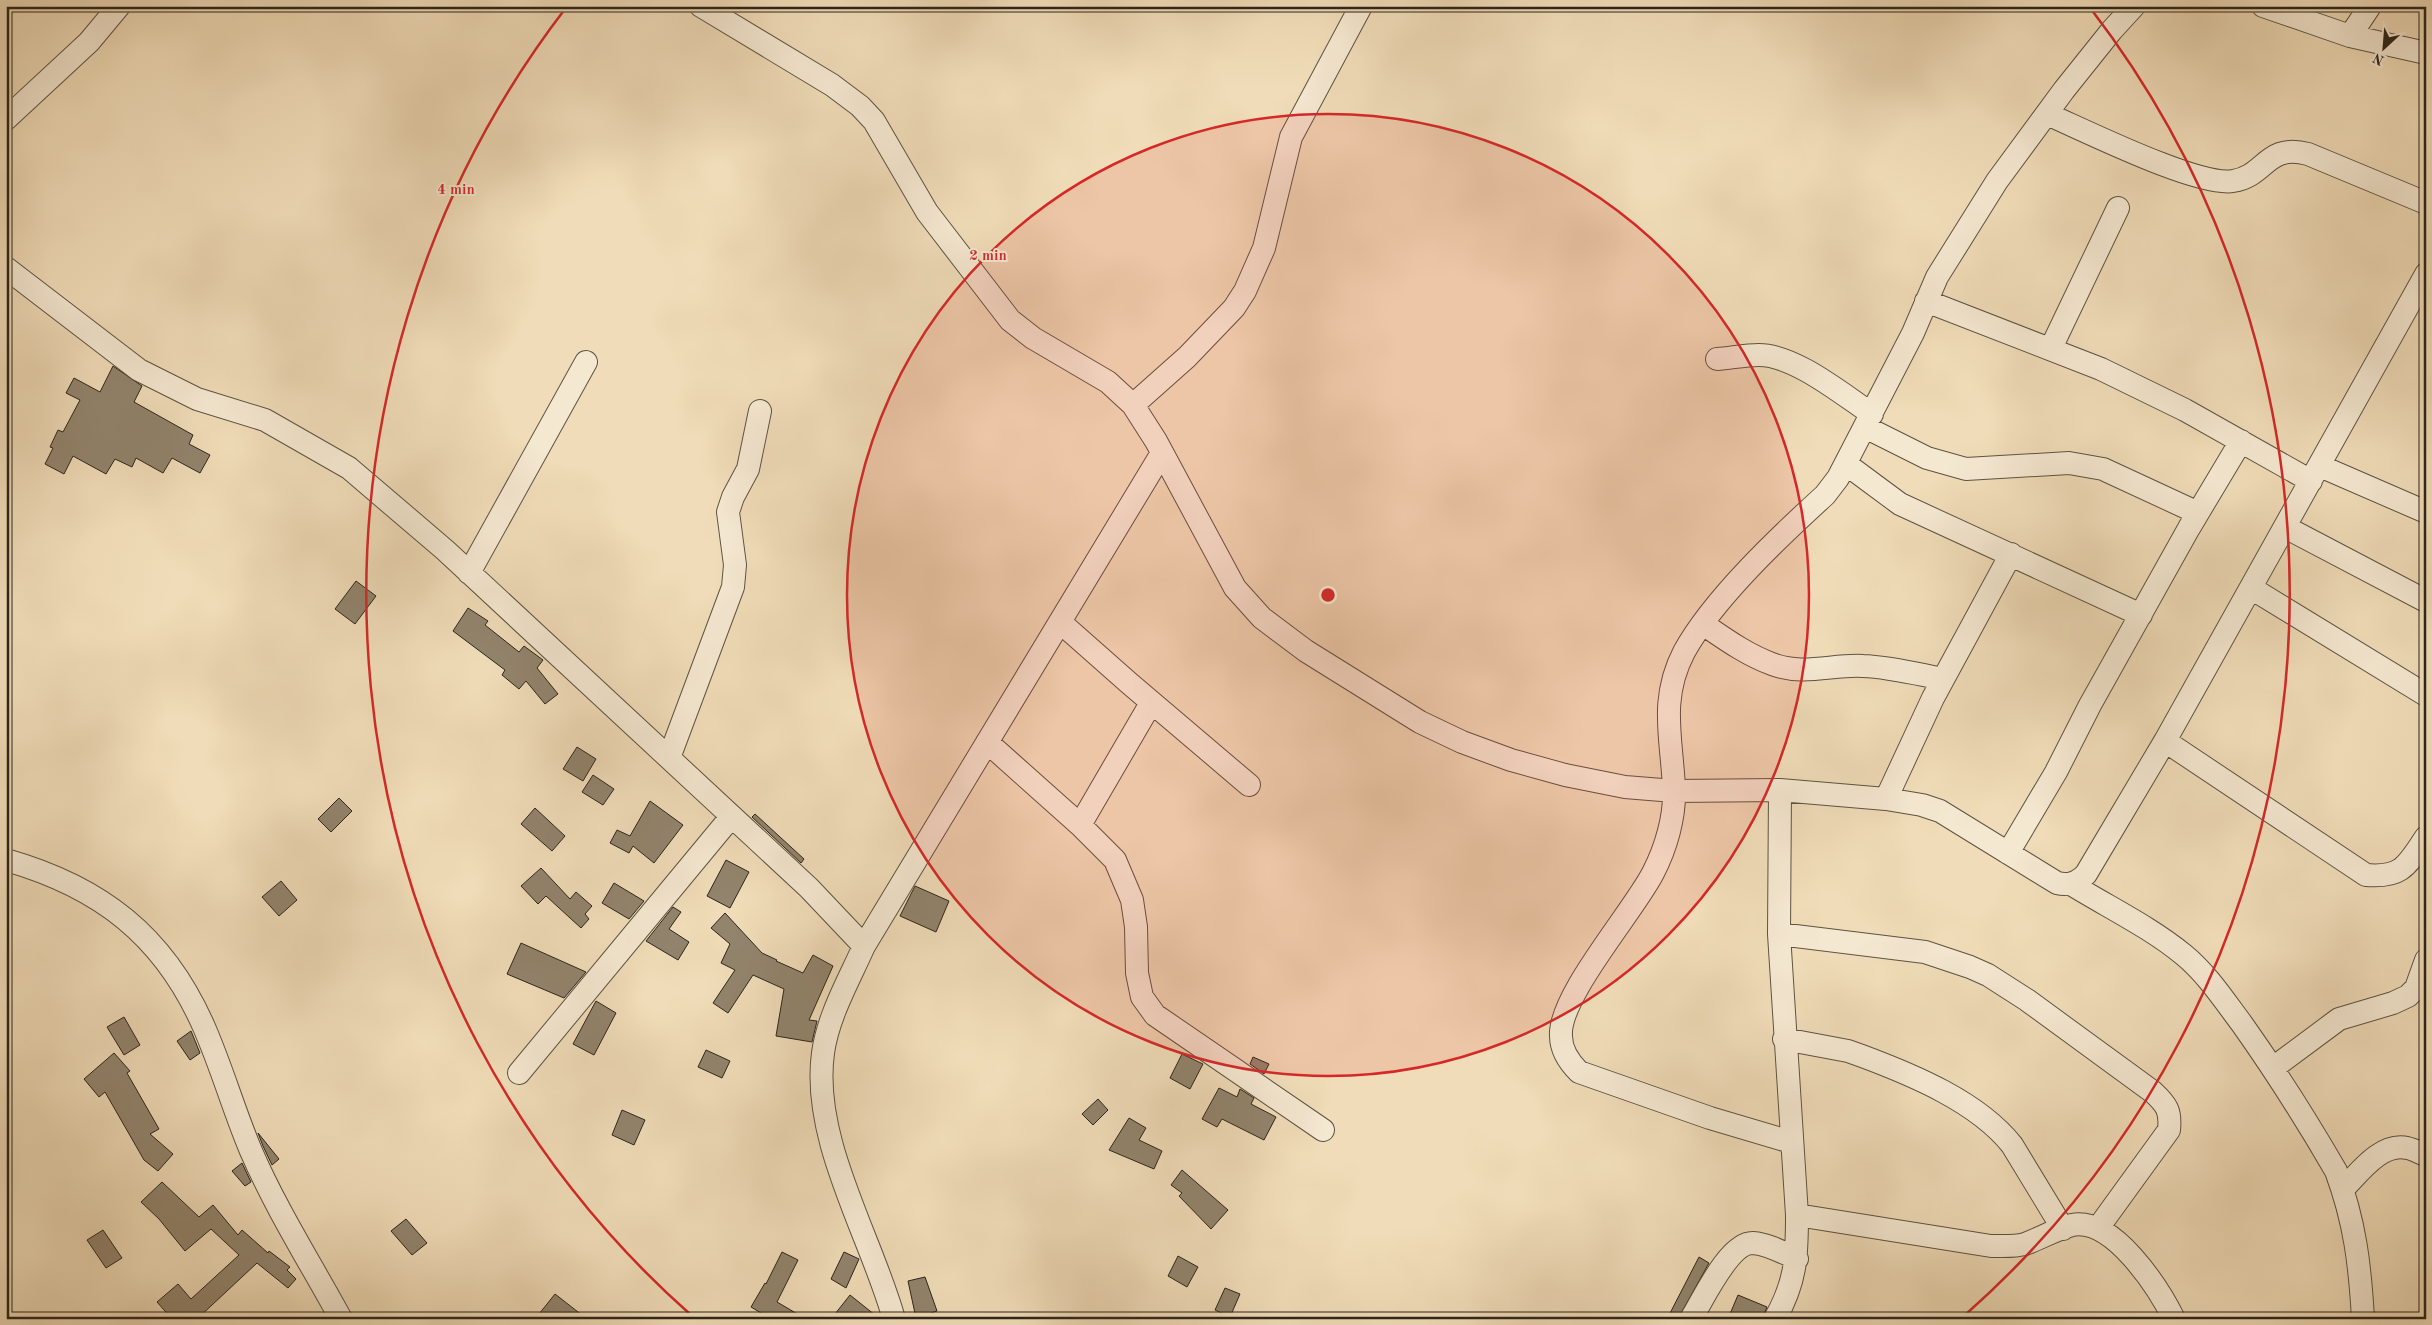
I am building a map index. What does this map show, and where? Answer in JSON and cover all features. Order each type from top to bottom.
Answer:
[{"type":"street","points":[[6,119],[89,42],[119,6]]},
{"type":"street","points":[[701,6],[800,65],[860,106],[884,136],[927,212],[1010,320],[1033,338],[1108,382],[1133,405],[1162,453],[1235,588],[1262,618],[1306,651],[1420,722],[1462,742],[1511,760],[1625,787],[1674,791],[1780,790],[1886,799],[1922,805],[1940,811],[2057,883],[2071,884],[2078,882],[2086,874],[2165,741],[2423,284]]},
{"type":"street","points":[[1133,405],[1187,357],[1221,322],[1245,291],[1264,248],[1290,137],[1361,6]]},
{"type":"street","points":[[1791,1142],[1710,1118],[1595,1079],[1580,1072],[1571,1064],[1564,1052],[1560,1035],[1564,1016],[1583,978],[1642,893],[1662,855],[1668,833],[1674,791],[1668,729],[1668,704],[1673,676],[1684,652],[1703,624],[1741,579],[1825,495],[1846,464],[1869,421],[1912,333],[1936,277],[1997,181],[2112,30],[2134,6]]},
{"type":"street","points":[[2263,6],[2350,36],[2426,53]]},
{"type":"street","points":[[2350,36],[2370,6]]},
{"type":"street","points":[[2047,114],[2125,148],[2202,178],[2233,181],[2245,177],[2275,155],[2290,150],[2308,154],[2426,203]]},
{"type":"street","points":[[2051,348],[2118,208]]},
{"type":"street","points":[[6,268],[140,370],[197,398],[265,420],[349,468],[470,573],[809,888],[864,946]]},
{"type":"street","points":[[1926,301],[2101,369],[2186,410],[2242,441],[2315,474],[2426,512]]},
{"type":"street","points":[[1717,360],[1761,355],[1784,361],[1806,372],[1869,421],[1927,458],[1966,469],[2069,463],[2103,469],[2198,513]]},
{"type":"street","points":[[470,573],[586,362]]},
{"type":"street","points":[[669,758],[733,587],[734,565],[728,512],[733,496],[748,469],[760,411]]},
{"type":"street","points":[[2008,853],[2056,772],[2090,705],[2198,513],[2242,441]]},
{"type":"street","points":[[894,1319],[840,1168],[826,1120],[821,1087],[823,1052],[830,1025],[864,946],[1162,453]]},
{"type":"street","points":[[1846,464],[1900,504],[2141,615]]},
{"type":"street","points":[[2285,527],[2426,601]]},
{"type":"street","points":[[1886,799],[1917,728],[2011,554]]},
{"type":"street","points":[[2250,588],[2426,696]]},
{"type":"street","points":[[1060,622],[1151,703],[1249,785]]},
{"type":"street","points":[[1703,624],[1752,656],[1774,665],[1811,671],[1846,666],[1872,666],[1943,679]]},
{"type":"street","points":[[1080,825],[1151,703]]},
{"type":"street","points":[[2165,741],[2366,875],[2383,877],[2398,873],[2426,837]]},
{"type":"street","points":[[987,742],[1080,825],[1115,860],[1132,900],[1136,927],[1137,973],[1142,997],[1155,1015],[1323,1130]]},
{"type":"street","points":[[1775,1319],[1793,1280],[1797,1259],[1797,1215],[1784,1038],[1779,934],[1780,790]]},
{"type":"street","points":[[520,1073],[660,900],[731,817]]},
{"type":"street","points":[[6,860],[52,874],[98,898],[147,938],[169,966],[204,1026],[252,1152],[341,1319]]},
{"type":"street","points":[[2071,884],[2185,955],[2203,973],[2273,1068],[2336,1171],[2343,1189],[2350,1209],[2357,1250],[2363,1319]]},
{"type":"street","points":[[1779,934],[1924,952],[1951,960],[1988,975],[2027,1000],[2168,1105],[2170,1116],[2169,1130],[2098,1228]]},
{"type":"street","points":[[2273,1068],[2339,1020],[2393,1003],[2408,996],[2416,988],[2426,960]]},
{"type":"street","points":[[1784,1038],[1848,1051],[1862,1056],[1969,1106],[2003,1134],[2012,1145],[2063,1229]]},
{"type":"street","points":[[2343,1189],[2378,1155],[2387,1150],[2407,1148],[2426,1155]]},
{"type":"street","points":[[1797,1215],[1990,1246],[2023,1244],[2072,1225],[2098,1228],[2125,1250],[2146,1275],[2174,1319]]},
{"type":"street","points":[[1691,1319],[1730,1256],[1744,1244],[1762,1245],[1797,1259]]},
{"type":"building","points":[[113,366],[142,386],[134,402],[193,435],[189,444],[210,455],[200,473],[172,458],[163,473],[136,458],[132,467],[115,459],[106,474],[73,456],[64,474],[45,464],[53,448],[50,447],[58,430],[63,432],[80,400],[66,393],[74,378],[100,392]]},
{"type":"building","points":[[356,581],[376,596],[355,624],[335,609]]},
{"type":"building","points":[[468,608],[488,621],[485,625],[519,652],[524,646],[543,660],[537,668],[558,694],[545,704],[526,681],[519,689],[502,675],[505,670],[453,631]]},
{"type":"building","points":[[577,747],[596,759],[583,781],[563,769]]},
{"type":"building","points":[[593,775],[614,789],[603,805],[582,792]]},
{"type":"building","points":[[339,798],[352,811],[331,832],[318,819]]},
{"type":"building","points":[[650,801],[683,825],[654,863],[633,846],[629,853],[610,843],[617,830],[630,836]]},
{"type":"building","points":[[535,808],[565,836],[552,851],[521,824]]},
{"type":"building","points":[[755,814],[804,859],[801,863],[752,817]]},
{"type":"building","points":[[726,860],[749,872],[730,908],[707,896]]},
{"type":"building","points":[[541,868],[570,899],[576,892],[592,906],[585,914],[589,919],[581,928],[546,896],[538,904],[521,886]]},
{"type":"building","points":[[281,881],[297,900],[279,916],[262,897]]},
{"type":"building","points":[[614,883],[644,901],[629,919],[602,903]]},
{"type":"building","points":[[915,886],[949,901],[936,932],[900,916]]},
{"type":"building","points":[[673,907],[681,912],[669,929],[689,942],[678,960],[646,941]]},
{"type":"building","points":[[725,913],[762,953],[776,961],[803,973],[813,955],[833,966],[809,1020],[817,1021],[812,1042],[776,1036],[784,989],[753,975],[728,1013],[713,1003],[735,970],[721,963],[730,944],[711,928]]},
{"type":"building","points":[[521,943],[586,972],[564,998],[507,974]]},
{"type":"building","points":[[596,1001],[616,1013],[594,1055],[573,1044]]},
{"type":"building","points":[[124,1017],[140,1045],[124,1055],[107,1027]]},
{"type":"building","points":[[191,1031],[200,1053],[190,1060],[177,1041]]},
{"type":"building","points":[[706,1050],[730,1061],[722,1078],[698,1067]]},
{"type":"building","points":[[114,1053],[130,1071],[127,1073],[159,1129],[150,1134],[173,1154],[158,1171],[144,1160],[105,1092],[99,1097],[84,1079]]},
{"type":"building","points":[[1182,1054],[1203,1064],[1190,1089],[1170,1078]]},
{"type":"building","points":[[1253,1057],[1269,1064],[1264,1074],[1250,1064]]},
{"type":"building","points":[[1219,1088],[1237,1097],[1240,1089],[1254,1098],[1251,1104],[1276,1117],[1264,1140],[1222,1119],[1217,1127],[1202,1119]]},
{"type":"building","points":[[1098,1099],[1108,1110],[1093,1125],[1082,1114]]},
{"type":"building","points":[[622,1110],[645,1120],[634,1145],[612,1135]]},
{"type":"building","points":[[1129,1118],[1146,1128],[1139,1140],[1162,1151],[1154,1169],[1109,1150]]},
{"type":"building","points":[[258,1133],[279,1159],[272,1165],[263,1146]]},
{"type":"building","points":[[242,1163],[251,1182],[245,1186],[232,1171]]},
{"type":"building","points":[[1182,1170],[1228,1210],[1211,1229],[1179,1196],[1182,1193],[1171,1185]]},
{"type":"building","points":[[162,1182],[199,1217],[213,1205],[238,1235],[242,1230],[268,1253],[269,1251],[290,1267],[287,1270],[296,1279],[288,1288],[257,1263],[197,1319],[172,1319],[157,1302],[178,1284],[191,1299],[239,1255],[211,1229],[185,1251],[159,1219],[141,1202]]},
{"type":"building","points":[[406,1219],[427,1243],[412,1255],[391,1231]]},
{"type":"building","points":[[103,1230],[122,1258],[106,1268],[87,1240]]},
{"type":"building","points":[[782,1252],[798,1260],[777,1302],[806,1319],[771,1319],[751,1307],[766,1284]]},
{"type":"building","points":[[844,1252],[859,1259],[846,1288],[831,1279]]},
{"type":"building","points":[[1178,1256],[1198,1267],[1187,1287],[1168,1276]]},
{"type":"building","points":[[1699,1257],[1709,1263],[1678,1319],[1667,1319]]},
{"type":"building","points":[[925,1277],[937,1311],[916,1318],[908,1281]]},
{"type":"building","points":[[1225,1288],[1240,1294],[1230,1317],[1215,1310]]},
{"type":"building","points":[[555,1294],[587,1319],[535,1319]]},
{"type":"building","points":[[850,1295],[880,1319],[831,1319]]},
{"type":"building","points":[[1738,1295],[1767,1307],[1762,1319],[1741,1319],[1730,1314]]}]
